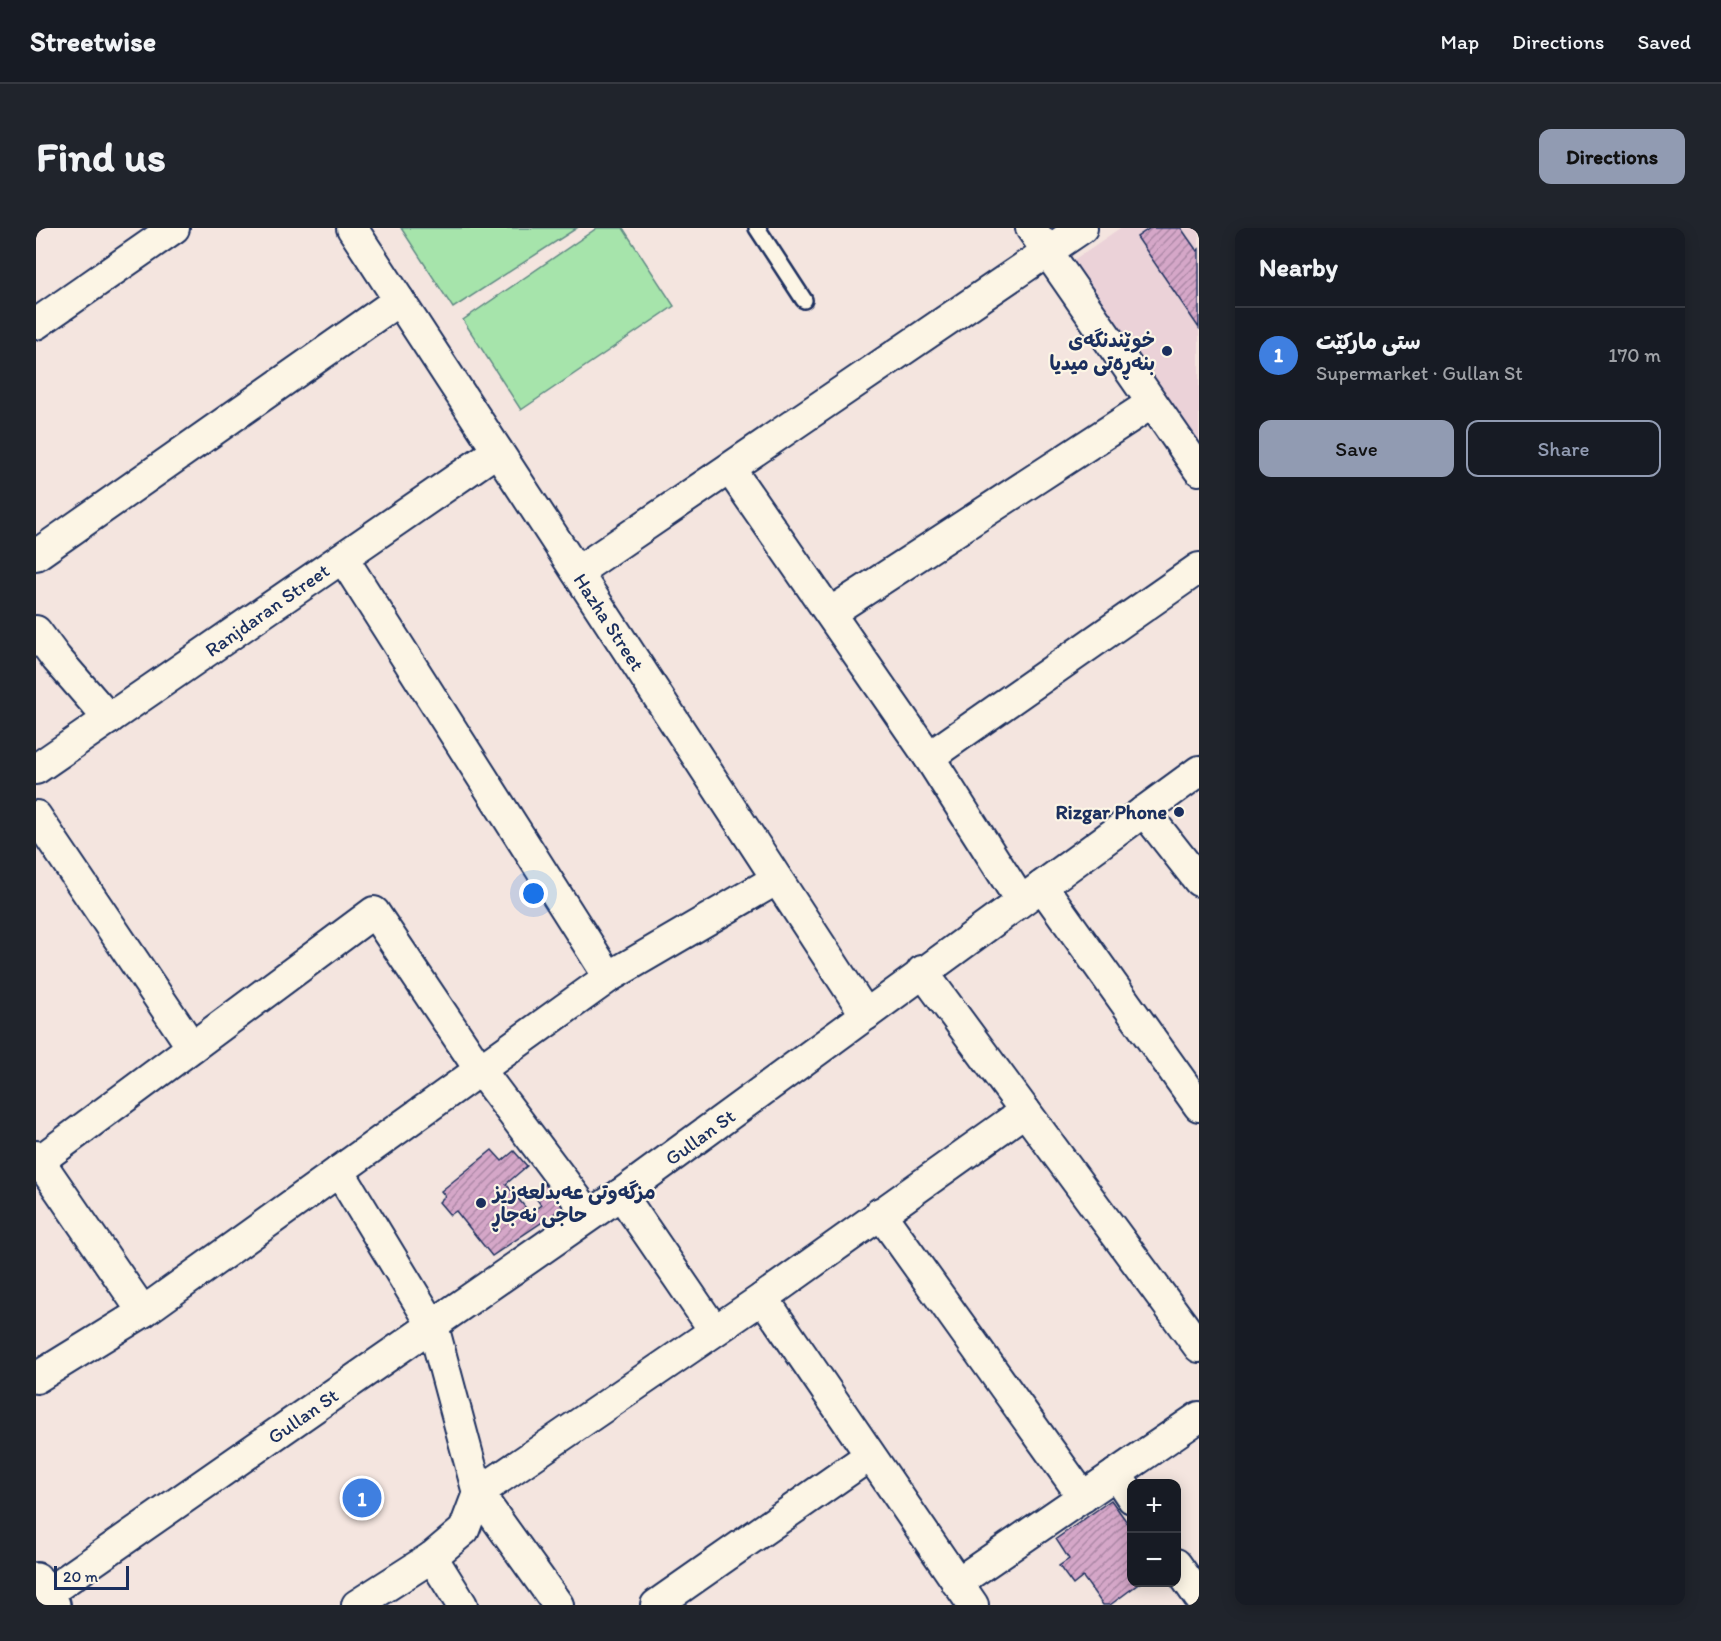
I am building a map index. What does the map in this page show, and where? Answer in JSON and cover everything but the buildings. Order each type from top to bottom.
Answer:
[{"type":"street","points":[[36,324],[174,228]]},
{"type":"street","name":"Hazha Street","points":[[352,228],[866,1015]]},
{"type":"street","points":[[577,572],[730,469],[1039,239],[1082,228]]},
{"type":"street","points":[[1039,239],[1199,470]]},
{"type":"street","points":[[36,555],[399,300]]},
{"type":"street","points":[[830,613],[1152,403]]},
{"type":"street","name":"Ranjdaran Street","points":[[36,769],[497,451]]},
{"type":"street","points":[[730,469],[929,757],[1031,893],[1199,1106]]},
{"type":"street","points":[[343,558],[609,977]]},
{"type":"street","points":[[929,757],[1199,568]]},
{"type":"street","points":[[36,631],[56,658],[109,719]]},
{"type":"street","name":"Gullan St","points":[[45,1593],[621,1194],[866,1015],[922,971],[1199,771]]},
{"type":"street","points":[[1144,811],[1199,881]]},
{"type":"street","points":[[36,816],[192,1047]]},
{"type":"street","points":[[36,1378],[143,1312],[609,977],[777,879]]},
{"type":"street","points":[[143,1312],[38,1159],[374,912],[480,1070],[589,1215]]},
{"type":"street","points":[[922,971],[1199,1347]]},
{"type":"street","points":[[357,1605],[432,1557],[464,1530],[478,1493],[763,1298],[1025,1111]]},
{"type":"street","points":[[339,1171],[433,1326],[478,1493],[558,1605]]},
{"type":"street","points":[[621,1194],[714,1330]]},
{"type":"street","points":[[880,1213],[1083,1497]]},
{"type":"street","points":[[763,1298],[965,1594],[1083,1497],[1124,1486],[1199,1417]]},
{"type":"street","points":[[656,1605],[869,1456]]},
{"type":"street","points":[[432,1557],[462,1605]]},
{"type":"street","points":[[1181,1571],[1199,1597]]},
{"type":"lane","points":[[757,228],[804,300]]},
{"type":"shaded area","name":"خوێندنگەی بنەڕەتی میدیا","points":[[1120,228],[1199,228],[1199,441],[1072,261]]},
{"type":"green space","points":[[401,228],[577,228],[453,308]]},
{"type":"green space","points":[[597,228],[623,228],[674,306],[521,410],[463,320]]},
{"type":"place","name":"خوێندنگەی بنەڕەتی میدیا","points":[[1167,351]]},
{"type":"place","name":"Rizgar Phone","points":[[1179,812]]},
{"type":"place","name":"مزگەوتی عەبدلعەزیز حاجی نەجاڕ","points":[[481,1203]]},
{"type":"place","name":"ستی مارکێت","points":[[362,1498]]}]
